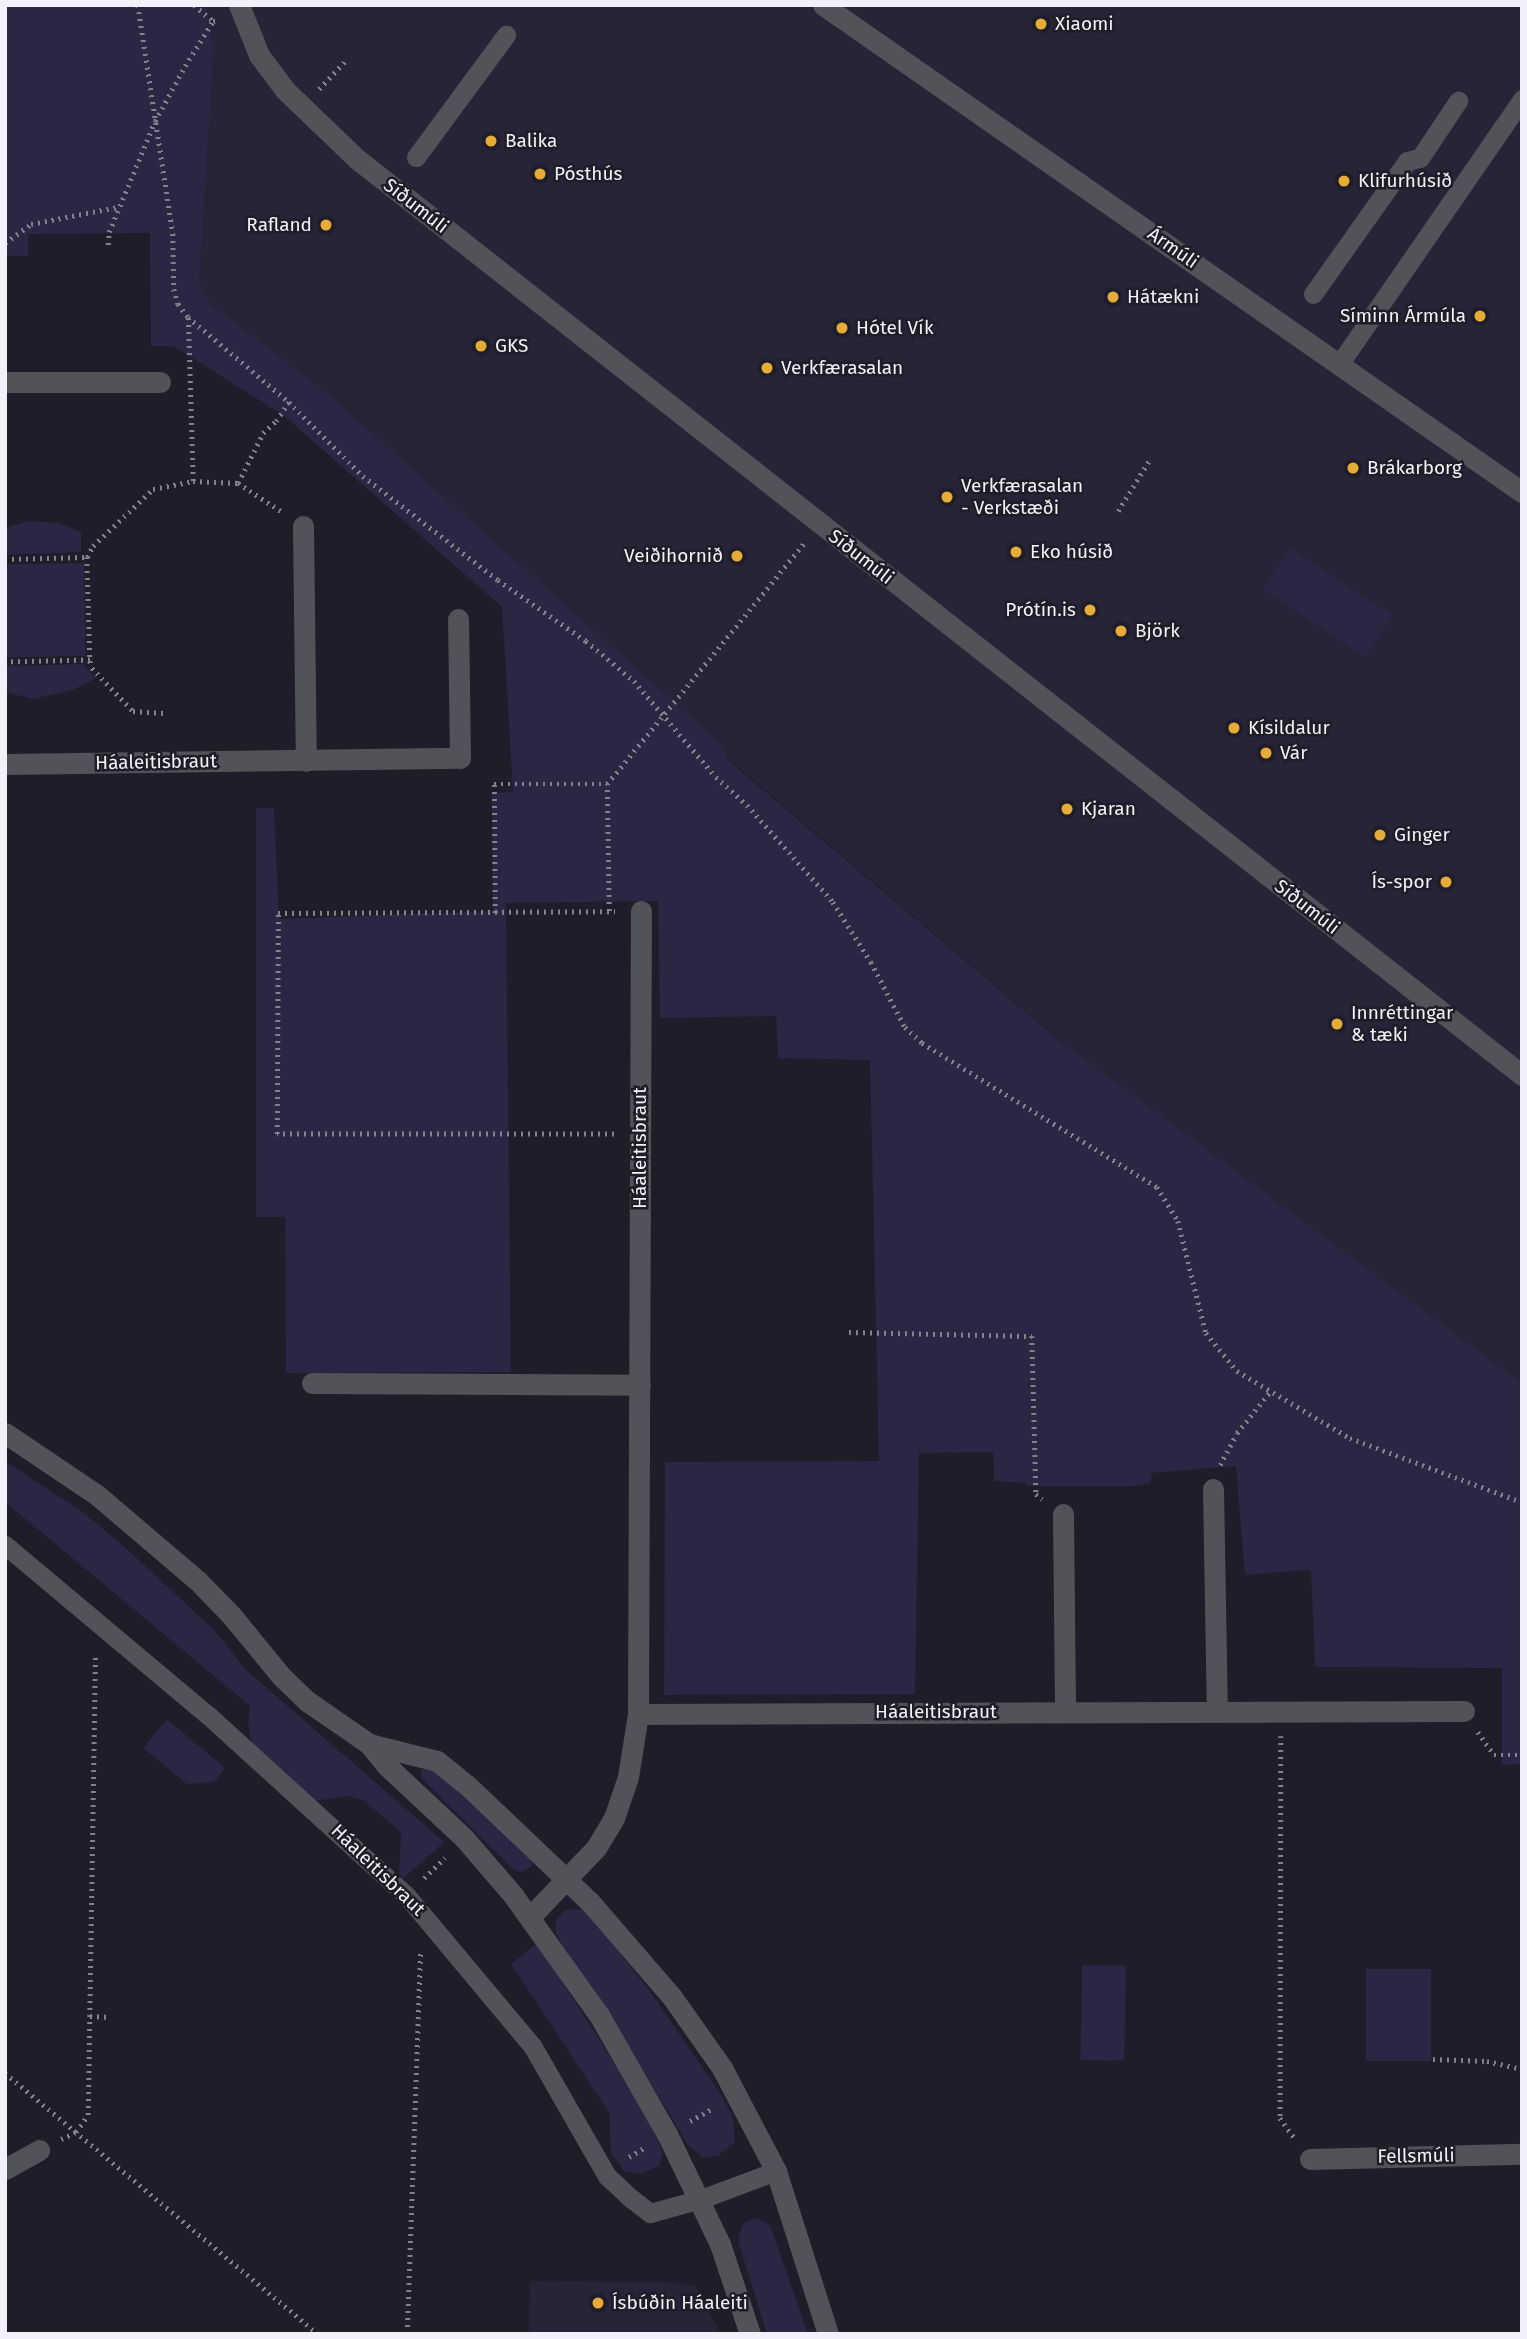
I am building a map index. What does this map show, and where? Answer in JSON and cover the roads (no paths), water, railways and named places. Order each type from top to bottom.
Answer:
[{"type":"street","name":"Ármúli","points":[[823,5],[1522,492]]},
{"type":"street","name":"Síðumúli","points":[[240,8],[259,55],[302,108],[357,159],[1522,1075]]},
{"type":"street","points":[[5,382],[160,383]]},
{"type":"street","points":[[303,526],[306,761]]},
{"type":"street","name":"Háaleitisbraut","points":[[5,764],[460,758],[458,619]]},
{"type":"street","name":"Háaleitisbraut","points":[[530,1917],[596,1848],[614,1818],[628,1777],[638,1714],[640,911]]},
{"type":"street","points":[[312,1383],[639,1385]]},
{"type":"street","points":[[5,1433],[97,1495],[197,1580],[231,1615],[282,1677],[307,1701],[369,1744],[386,1765],[464,1838],[530,1917],[599,2015],[701,2199],[725,2256],[750,2334]]},
{"type":"street","points":[[1213,1489],[1217,1711]]},
{"type":"street","points":[[1063,1514],[1065,1711]]},
{"type":"street","name":"Háaleitisbraut","points":[[638,1714],[1464,1712]]},
{"type":"street","points":[[369,1744],[437,1761],[468,1786],[568,1880],[672,1997],[722,2068],[776,2171],[828,2334]]},
{"type":"street","points":[[5,2169],[39,2150]]},
{"type":"street","name":"Fellsmúli","points":[[1310,2159],[1522,2154]]},
{"type":"lane","points":[[416,157],[506,35]]},
{"type":"lane","points":[[1340,363],[1522,99]]},
{"type":"lane","points":[[1313,294],[1331,274],[1407,161],[1420,158],[1458,101]]},
{"type":"lane","name":"Háaleitisbraut","points":[[5,1545],[209,1716],[407,1895],[533,2047],[607,2176],[650,2213],[701,2199],[776,2171]]},
{"type":"place","name":"Xiaomi","points":[[1041,24]]},
{"type":"place","name":"Balika","points":[[491,141]]},
{"type":"place","name":"Pósthús","points":[[540,174]]},
{"type":"place","name":"Klifurhúsið","points":[[1344,181]]},
{"type":"place","name":"Rafland","points":[[326,225]]},
{"type":"place","name":"Hátækni","points":[[1113,297]]},
{"type":"place","name":"Síminn Ármúla","points":[[1480,316]]},
{"type":"place","name":"Hótel Vík","points":[[842,328]]},
{"type":"place","name":"GKS","points":[[481,346]]},
{"type":"place","name":"Verkfærasalan","points":[[767,368]]},
{"type":"place","name":"Brákarborg","points":[[1353,468]]},
{"type":"place","name":"Verkfærasalan - Verkstæði","points":[[947,497]]},
{"type":"place","name":"Eko húsið","points":[[1016,552]]},
{"type":"place","name":"Veiðihornið","points":[[737,556]]},
{"type":"place","name":"Prótín.is","points":[[1090,610]]},
{"type":"place","name":"Björk","points":[[1121,631]]},
{"type":"place","name":"Kísildalur","points":[[1234,728]]},
{"type":"place","name":"Vár","points":[[1266,753]]},
{"type":"place","name":"Kjaran","points":[[1067,809]]},
{"type":"place","name":"Ginger","points":[[1380,835]]},
{"type":"place","name":"Ís-spor","points":[[1446,882]]},
{"type":"place","name":"Innréttingar & tæki","points":[[1337,1024]]},
{"type":"place","name":"Ísbúðin Háaleiti","points":[[598,2303]]}]
